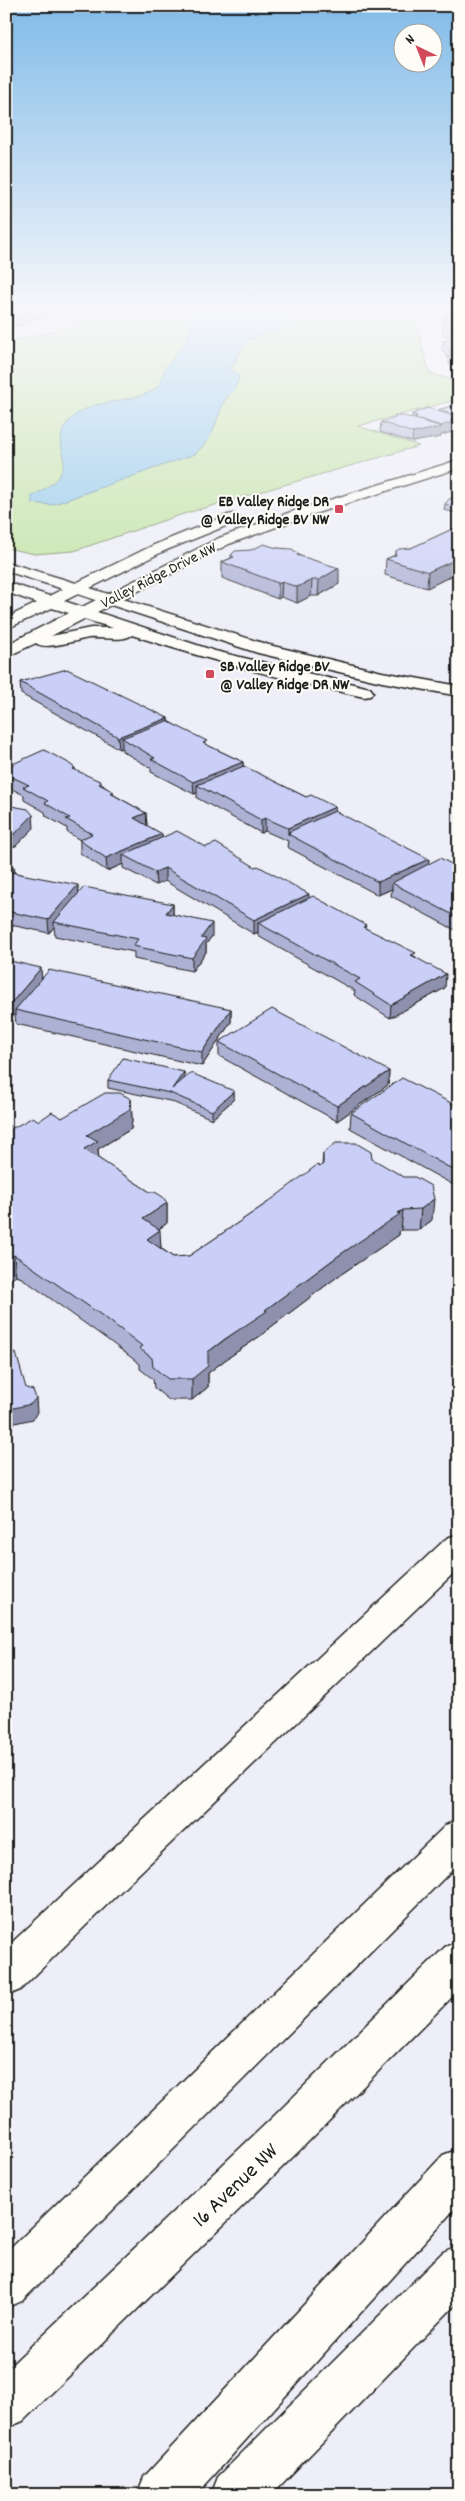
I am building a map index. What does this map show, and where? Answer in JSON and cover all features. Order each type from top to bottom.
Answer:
[{"type":"main road","points":[[442,454],[459,449]]},
{"type":"main road","name":"Valley Ridge Drive NW","points":[[8,651],[224,541],[261,527],[459,464]]},
{"type":"main road","name":"Valley Ridge Drive NW","points":[[6,624],[159,548],[248,513]]},
{"type":"main road","points":[[93,564],[159,548]]},
{"type":"main road","points":[[162,594],[162,585],[181,562]]},
{"type":"main road","points":[[8,566],[264,649],[374,676],[459,691]]},
{"type":"main road","points":[[8,566],[60,569]]},
{"type":"main road","points":[[6,587],[208,655],[377,694]]},
{"type":"main road","points":[[175,604],[264,649]]},
{"type":"main road","points":[[8,651],[91,633],[146,634]]},
{"type":"main road","points":[[439,705],[459,708]]},
{"type":"main road","points":[[6,1976],[459,1547]]},
{"type":"main road","points":[[6,2285],[459,1837]]},
{"type":"main road","name":"16 Avenue NW","points":[[6,2404],[286,2133],[459,1961]]},
{"type":"main road","points":[[162,2495],[459,2171]]},
{"type":"main road","points":[[236,2495],[459,2268]]},
{"type":"green space","points":[[6,425],[363,425],[358,426],[419,446],[180,515],[74,551],[35,554],[6,548]]},
{"type":"water","points":[[66,425],[215,425],[207,441],[195,454],[51,505],[32,503],[32,496],[49,486],[59,476],[63,467],[64,458],[61,440]]},
{"type":"building","points":[[389,425],[434,425],[442,427],[413,433]]},
{"type":"building","points":[[459,497],[459,508],[445,504],[449,499]]},
{"type":"building","points":[[459,526],[459,558],[428,572],[386,559],[396,555],[395,552],[399,549],[411,548]]},
{"type":"building","points":[[264,544],[277,548],[292,549],[299,554],[297,555],[339,568],[319,580],[312,580],[297,587],[282,582],[278,583],[222,562],[234,557],[231,555],[235,551],[251,550]]},
{"type":"building","points":[[67,669],[168,718],[118,737],[20,682]]},
{"type":"building","points":[[167,721],[207,741],[203,743],[243,762],[193,782],[151,759],[155,758],[122,738]]},
{"type":"building","points":[[44,750],[67,762],[75,768],[73,769],[102,782],[99,784],[114,792],[110,793],[146,813],[134,818],[162,834],[106,858],[79,840],[92,834],[66,819],[70,818],[45,803],[48,801],[23,787],[29,785],[6,774],[6,767]]},
{"type":"building","points":[[244,766],[306,797],[311,795],[335,807],[288,828],[265,818],[261,820],[197,785]]},
{"type":"building","points":[[6,805],[28,809],[33,815],[15,834],[6,835]]},
{"type":"building","points":[[335,811],[429,859],[378,882],[288,834]]},
{"type":"building","points":[[177,831],[206,847],[216,843],[255,867],[258,866],[309,894],[254,920],[165,868],[155,872],[123,855]]},
{"type":"building","points":[[440,858],[459,868],[459,918],[392,883]]},
{"type":"building","points":[[6,865],[14,867],[10,872],[78,885],[48,920],[6,911]]},
{"type":"building","points":[[84,887],[173,904],[166,913],[212,923],[201,938],[206,939],[192,958],[133,946],[138,939],[54,922]]},
{"type":"building","points":[[313,896],[366,925],[363,927],[416,953],[411,955],[446,974],[391,1005],[355,982],[360,979],[258,923]]},
{"type":"building","points":[[6,960],[41,968],[7,1008],[6,1008]]},
{"type":"building","points":[[49,970],[231,1009],[202,1052],[15,1010]]},
{"type":"building","points":[[272,1009],[389,1071],[337,1106],[219,1042]]},
{"type":"building","points":[[123,1058],[184,1072],[172,1089],[191,1073],[234,1091],[212,1111],[170,1093],[108,1080]]},
{"type":"building","points":[[402,1078],[459,1107],[459,1173],[351,1113]]},
{"type":"building","points":[[105,1093],[120,1093],[131,1099],[130,1109],[87,1135],[98,1141],[84,1149],[150,1192],[155,1192],[163,1197],[167,1203],[143,1219],[160,1230],[147,1239],[173,1257],[189,1256],[267,1203],[317,1165],[320,1167],[323,1164],[323,1153],[336,1143],[356,1143],[371,1152],[372,1159],[404,1177],[415,1177],[431,1186],[434,1199],[421,1209],[403,1210],[398,1213],[400,1214],[338,1256],[265,1310],[267,1311],[225,1339],[208,1352],[208,1366],[192,1379],[168,1379],[153,1367],[152,1358],[139,1348],[142,1346],[107,1319],[14,1255],[6,1260],[6,1124],[13,1128],[33,1117],[39,1121],[52,1112],[62,1118]]},
{"type":"building","points":[[16,1353],[26,1388],[33,1390],[36,1398],[31,1404],[6,1410],[6,1356]]},
{"type":"place","name":"EB Valley Ridge DR @ Valley Ridge BV NW","points":[[339,509]]},
{"type":"place","name":"SB Valley Ridge BV @ Valley Ridge DR NW","points":[[210,674]]}]
